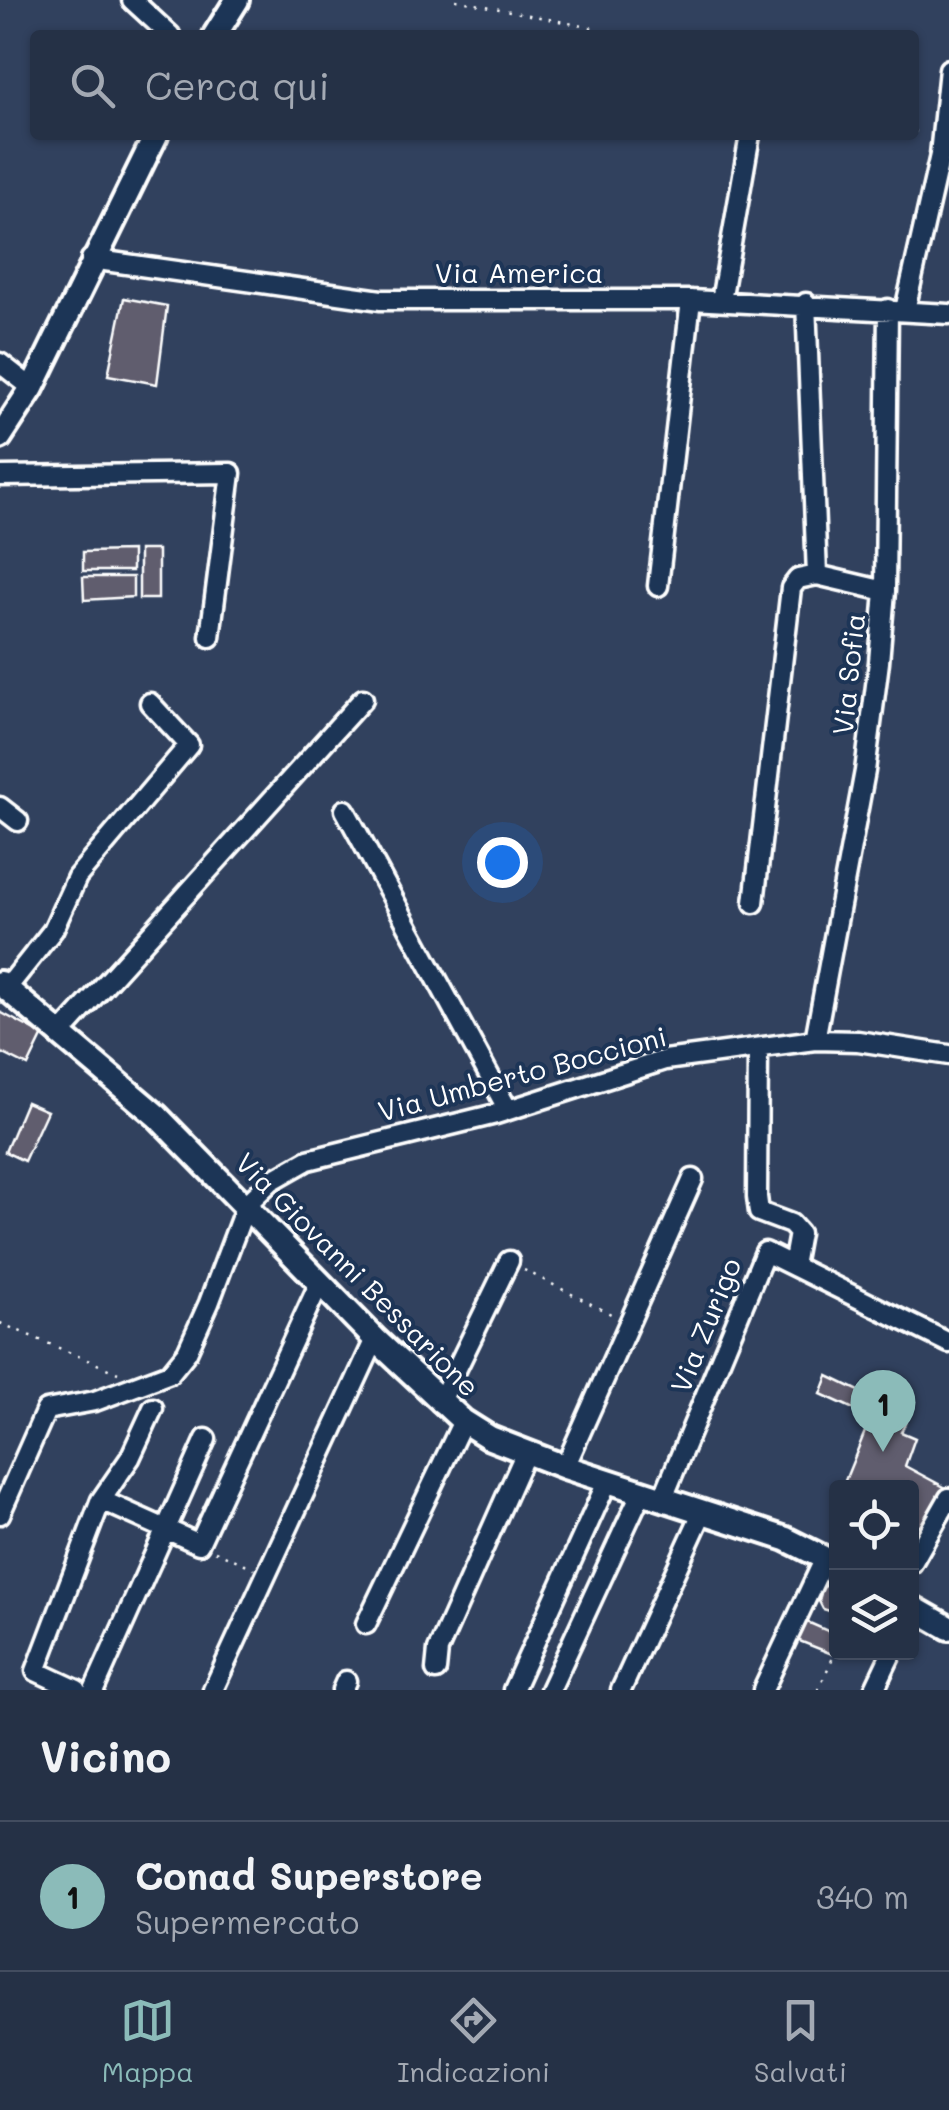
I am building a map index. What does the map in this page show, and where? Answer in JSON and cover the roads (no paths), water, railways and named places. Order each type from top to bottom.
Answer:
[{"type":"street","points":[[132,0],[165,30]]},
{"type":"street","points":[[225,30],[237,0]]},
{"type":"street","name":"Via Sofia","points":[[815,1040],[864,770],[885,591],[896,310],[940,156],[949,68]]},
{"type":"street","points":[[0,437],[32,388],[91,259],[153,140]]},
{"type":"street","points":[[720,300],[749,140]]},
{"type":"street","name":"Via America","points":[[91,259],[382,300],[720,300],[949,314]]},
{"type":"street","points":[[658,586],[691,300]]},
{"type":"street","points":[[806,303],[816,575]]},
{"type":"street","points":[[0,363],[32,388]]},
{"type":"street","points":[[0,476],[231,474],[210,637]]},
{"type":"street","points":[[754,903],[792,588],[798,579],[816,575],[885,591]]},
{"type":"street","points":[[62,1032],[362,698]]},
{"type":"street","points":[[4,985],[52,930],[78,878],[189,745],[150,703]]},
{"type":"street","points":[[0,807],[18,822]]},
{"type":"street","points":[[345,810],[508,1110]]},
{"type":"street","name":"Via Giovanni Bessarione","points":[[4,985],[157,1116],[375,1339],[463,1421],[565,1467],[786,1539],[829,1560]]},
{"type":"street","name":"Via Umberto Boccioni","points":[[246,1205],[271,1181],[308,1160],[508,1110],[665,1060],[815,1040],[858,1041],[949,1055]]},
{"type":"street","points":[[758,1048],[756,1197],[759,1212],[791,1224],[798,1234],[793,1266],[949,1343]]},
{"type":"street","points":[[565,1467],[693,1179]]},
{"type":"street","points":[[77,1690],[36,1672],[100,1500],[130,1458],[170,1373],[187,1352],[210,1303],[246,1205]]},
{"type":"street","name":"Via Zurigo","points":[[652,1495],[765,1252],[793,1266]]},
{"type":"street","points":[[440,1403],[509,1261]]},
{"type":"street","points":[[100,1500],[199,1544],[320,1282]]},
{"type":"street","points":[[214,1690],[375,1339]]},
{"type":"street","points":[[2,1501],[46,1410],[144,1384],[170,1373]]},
{"type":"street","points":[[144,1384],[153,1408]]},
{"type":"street","points":[[366,1624],[463,1421]]},
{"type":"street","points":[[94,1690],[206,1438]]},
{"type":"street","points":[[436,1670],[438,1650],[526,1452]]},
{"type":"street","points":[[513,1690],[608,1480]]},
{"type":"street","points":[[550,1690],[652,1495]]},
{"type":"street","points":[[919,1551],[949,1498]]},
{"type":"street","points":[[620,1690],[703,1511]]},
{"type":"street","points":[[763,1690],[829,1565]]},
{"type":"street","points":[[919,1613],[949,1628]]},
{"type":"street","points":[[874,1690],[888,1660]]},
{"type":"place","name":"Conad Superstore","points":[[883,1452]]}]
